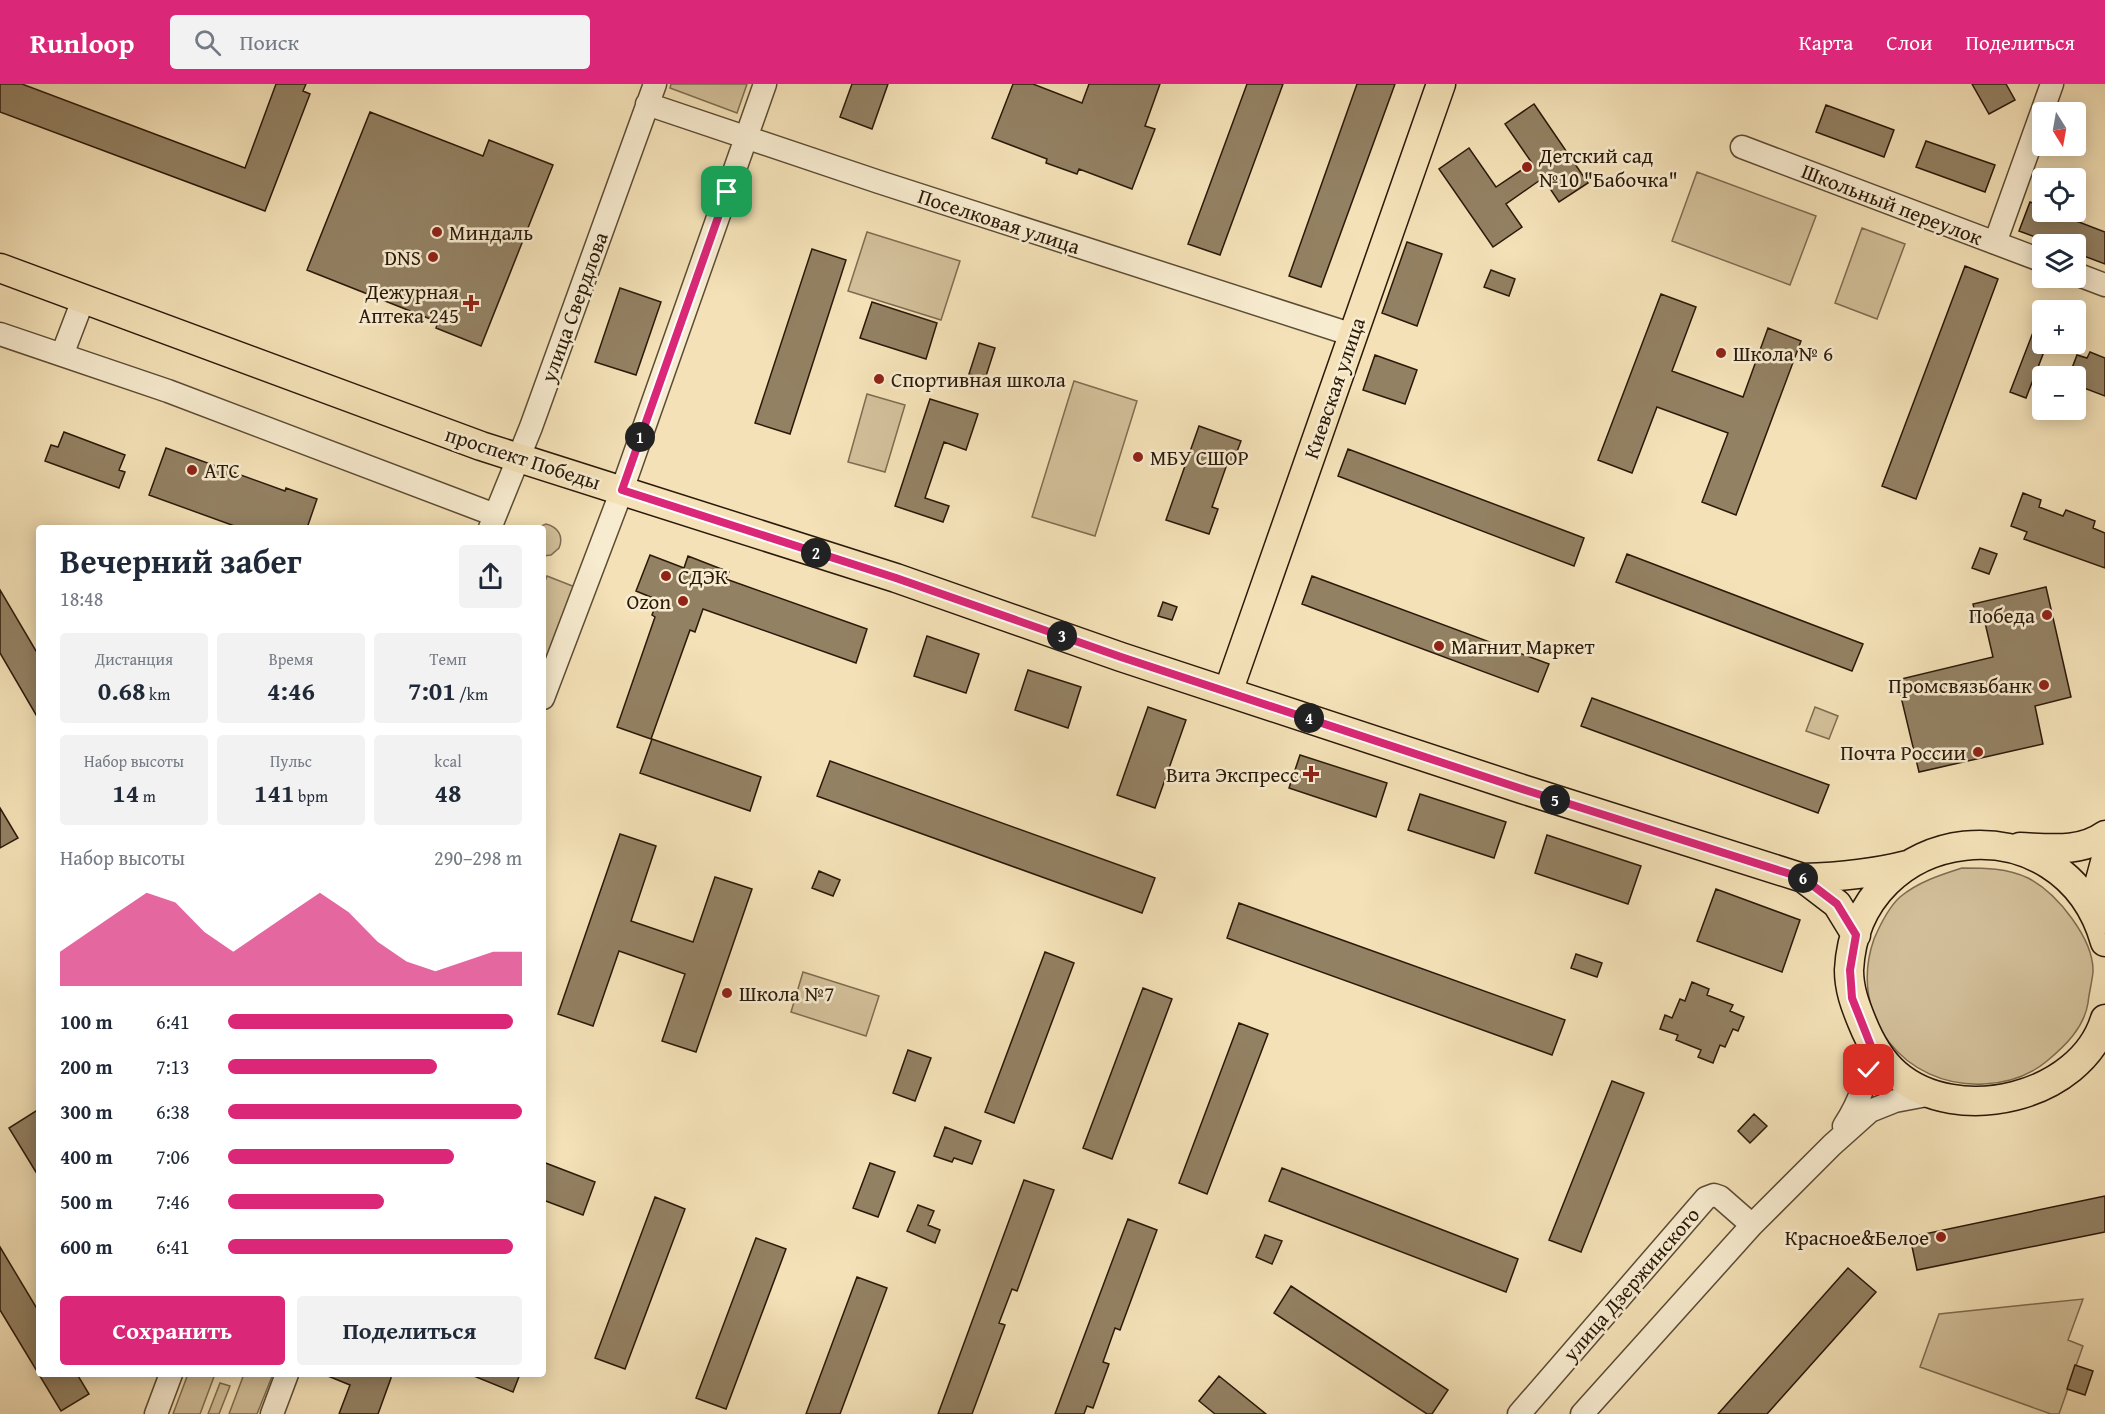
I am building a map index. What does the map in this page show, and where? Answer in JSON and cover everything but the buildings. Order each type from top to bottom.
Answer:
[{"type":"main road","name":"Киевская улица","points":[[1228,692],[1441,84]]},
{"type":"main road","name":"проспект Победы","points":[[0,268],[519,458],[896,578],[1228,692],[1533,793],[1803,878],[1844,877],[1909,864]]},
{"type":"main road","points":[[2105,835],[2088,845],[2076,848],[1977,843],[1961,845],[1944,849],[1909,864],[1880,891],[1868,908],[1856,935],[1850,970],[1852,998],[1871,1046],[1897,1075],[1932,1094],[1951,1099],[1988,1102],[2038,1089],[2105,1053]]},
{"type":"main road","points":[[2006,846],[2037,857],[2075,883],[2103,934]]},
{"type":"main road","points":[[2103,934],[2098,888],[2105,862]]},
{"type":"main road","name":"проспект Победы","points":[[1803,878],[1837,904],[1856,935]]},
{"type":"main road","points":[[2064,1074],[2092,1045],[2105,1019]]},
{"type":"street","points":[[546,690],[622,490],[765,84]]},
{"type":"street","points":[[1995,243],[2052,84]]},
{"type":"street","name":"Поселковая улица","points":[[651,94],[747,136],[879,182],[1353,335]]},
{"type":"street","name":"улица Свердлова","points":[[493,522],[519,458],[651,94]]},
{"type":"street","name":"Школьный переулок","points":[[1742,147],[2032,257]]},
{"type":"street","points":[[2086,278],[2105,285]]},
{"type":"street","points":[[62,355],[83,300]]},
{"type":"street","points":[[0,334],[168,391],[493,522]]},
{"type":"street","points":[[1832,1145],[1864,1091],[1871,1046]]},
{"type":"street","points":[[1582,1414],[1752,1225],[1832,1145],[1870,1111],[1889,1103],[1932,1094]]},
{"type":"street","name":"улица Дзержинского","points":[[1519,1414],[1706,1198],[1714,1195],[1720,1197],[1752,1225]]},
{"type":"street","points":[[156,1414],[170,1377]]},
{"type":"street","points":[[272,1414],[286,1377]]},
{"type":"shaded area","points":[[671,84],[747,84],[737,113],[670,88]]},
{"type":"shaded area","points":[[1697,172],[1816,216],[1790,285],[1672,241]]},
{"type":"shaded area","points":[[1862,228],[1905,244],[1877,319],[1835,303]]},
{"type":"shaded area","points":[[867,232],[960,261],[941,320],[848,291]]},
{"type":"shaded area","points":[[1074,381],[1137,401],[1095,536],[1032,517]]},
{"type":"shaded area","points":[[867,394],[905,405],[885,472],[848,462]]},
{"type":"shaded area","points":[[546,524],[550,525],[557,530],[561,540],[559,548],[551,555],[546,556],[546,525],[544,525]]},
{"type":"shaded area","points":[[547,576],[575,587],[546,663]]},
{"type":"shaded area","points":[[1815,707],[1838,716],[1829,739],[1806,731]]},
{"type":"shaded area","points":[[1962,868],[2004,870],[2028,878],[2039,885],[2051,894],[2072,918],[2081,932],[2092,959],[2093,972],[2086,1012],[2073,1036],[2040,1066],[2025,1075],[2001,1082],[1984,1084],[1955,1082],[1929,1074],[1907,1060],[1889,1042],[1876,1020],[1869,995],[1868,968],[1874,939],[1892,906],[1914,887]]},
{"type":"shaded area","points":[[803,972],[879,996],[866,1036],[791,1012]]},
{"type":"shaded area","points":[[2083,1299],[2068,1340],[2083,1346],[2059,1414],[2051,1414],[1920,1367],[1939,1314]]},
{"type":"shaded area","points":[[187,1377],[214,1377],[200,1414],[173,1414]]},
{"type":"shaded area","points":[[243,1377],[272,1377],[257,1414],[229,1414]]},
{"type":"shaded area","points":[[220,1383],[230,1386],[219,1414],[208,1414]]},
{"type":"place","name":"Детский сад №10 \"Бабочка\"","points":[[1527,167]]},
{"type":"place","name":"Миндаль","points":[[437,232]]},
{"type":"place","name":"DNS","points":[[433,257]]},
{"type":"place","name":"Дежурная Аптека 245","points":[[471,303]]},
{"type":"place","name":"Школа № 6","points":[[1721,353]]},
{"type":"place","name":"Спортивная школа","points":[[879,379]]},
{"type":"place","name":"МБУ СШОР","points":[[1138,457]]},
{"type":"place","name":"АТС","points":[[192,470]]},
{"type":"place","name":"СДЭК","points":[[666,576]]},
{"type":"place","name":"Ozon","points":[[683,601]]},
{"type":"place","name":"Победа","points":[[2047,615]]},
{"type":"place","name":"Магнит Маркет","points":[[1439,646]]},
{"type":"place","name":"Промсвязьбанк","points":[[2044,685]]},
{"type":"place","name":"Почта России","points":[[1978,752]]},
{"type":"place","name":"Вита Экспресс","points":[[1311,774]]},
{"type":"place","name":"Школа №7","points":[[727,993]]},
{"type":"place","name":"Красное&Белое","points":[[1941,1237]]},
{"type":"route","points":[[727,192],[622,490],[896,578],[1121,657],[1522,789],[1723,855],[1803,878],[1837,904],[1856,935],[1850,970],[1852,998],[1871,1046],[1869,1070]]}]
